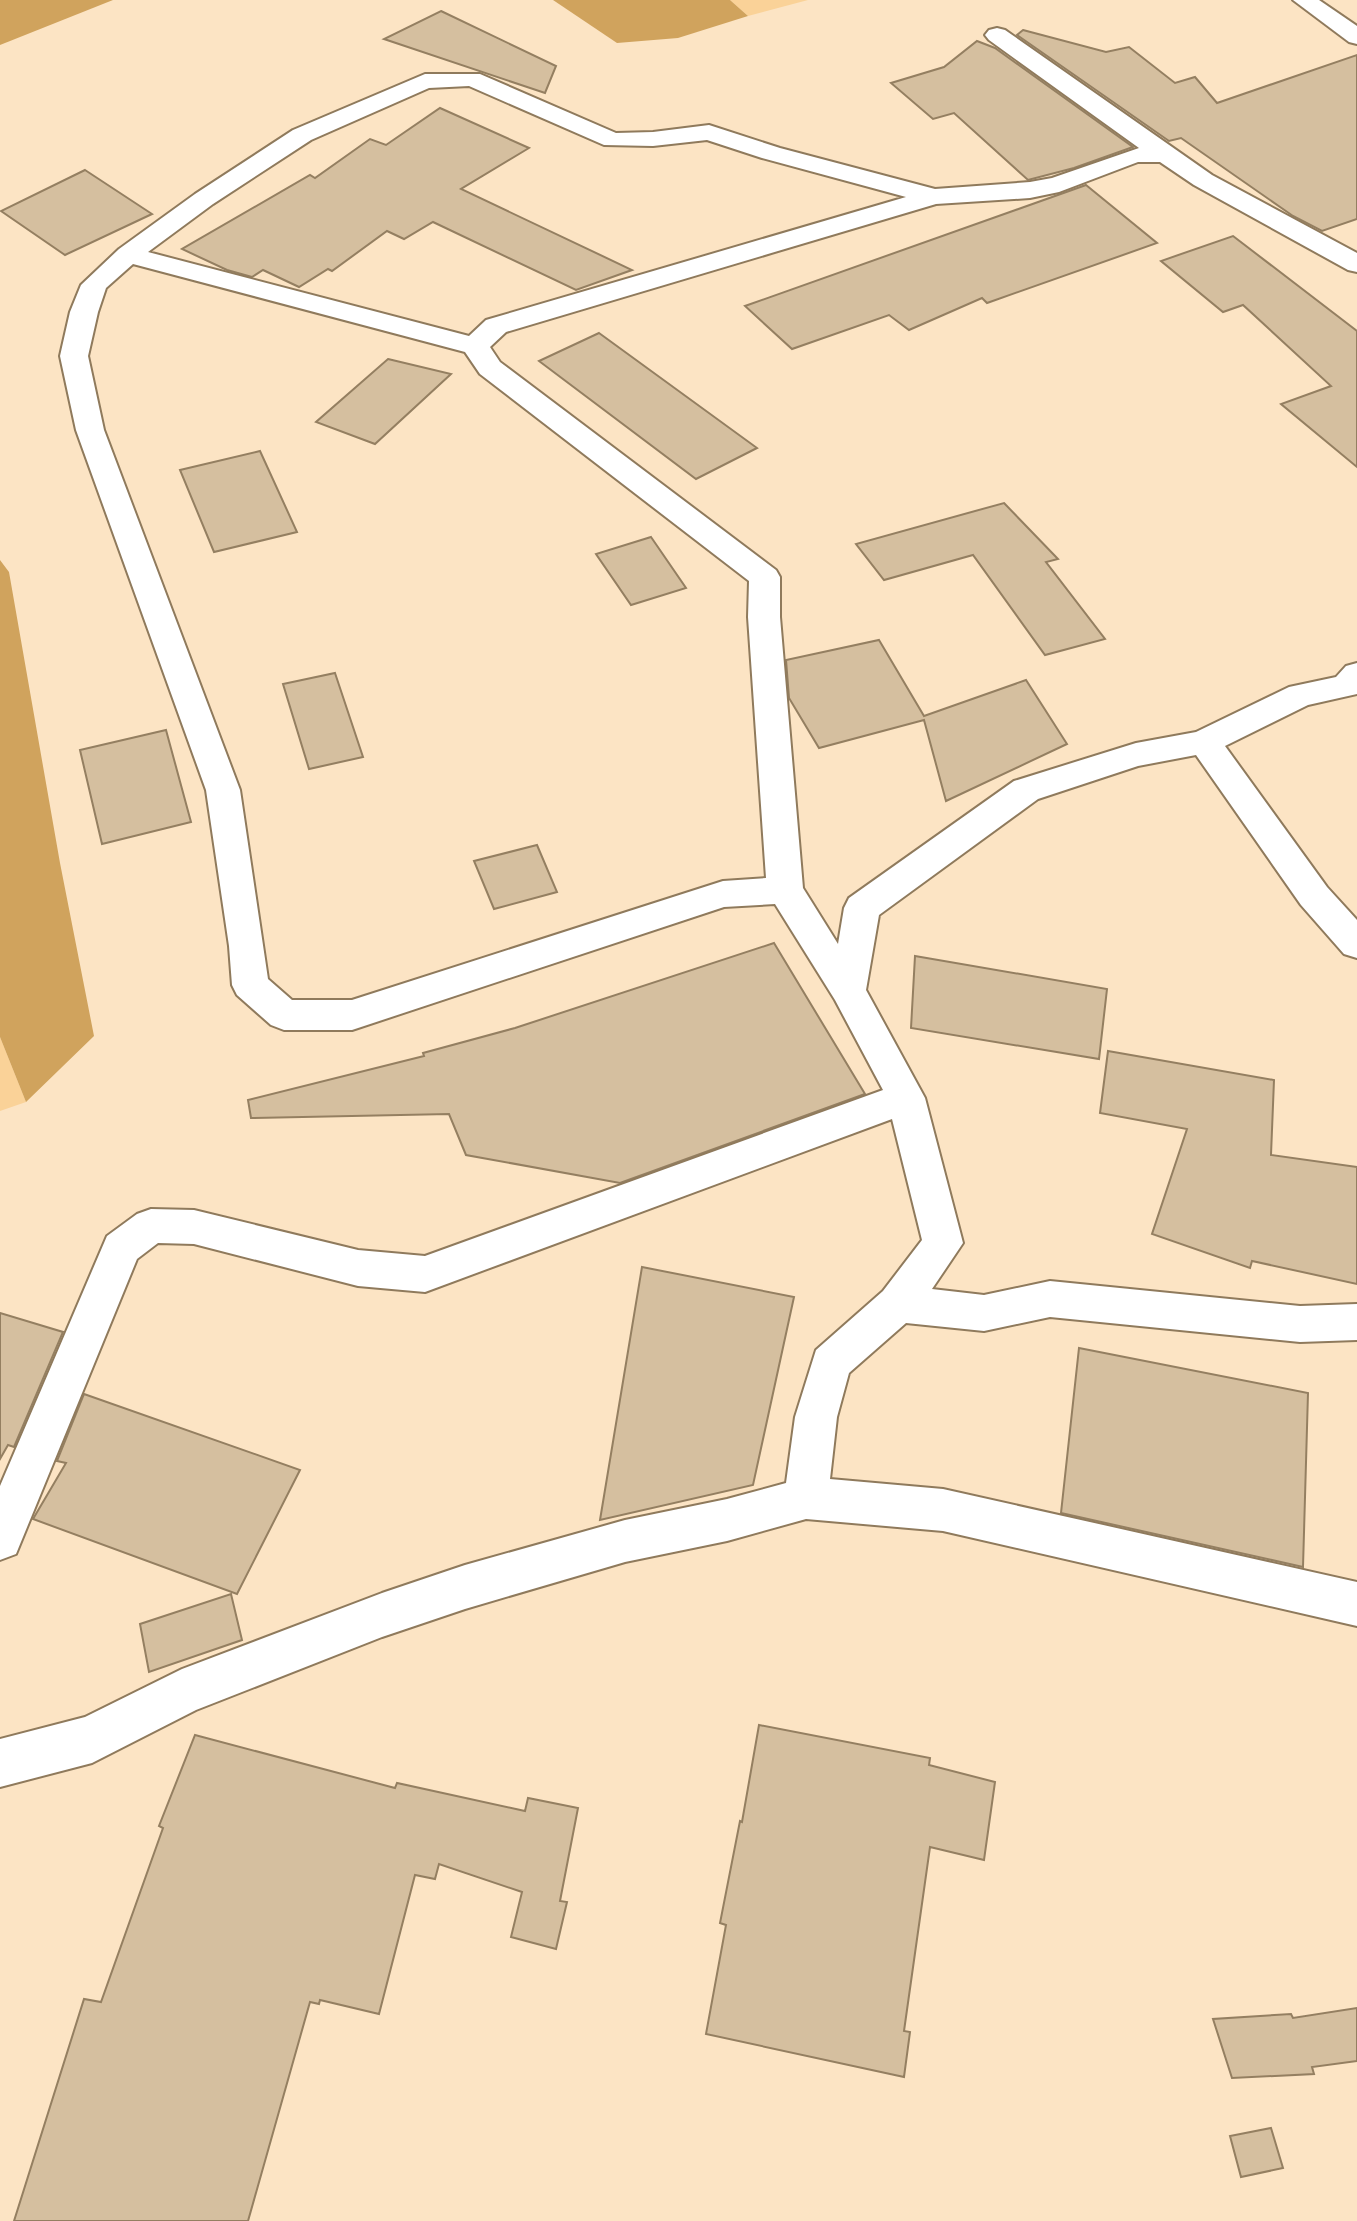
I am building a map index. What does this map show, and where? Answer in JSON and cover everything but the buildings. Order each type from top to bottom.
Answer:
[{"type":"street","points":[[1304,0],[1357,37]]},
{"type":"street","points":[[997,35],[1203,180],[1357,264]]},
{"type":"street","points":[[785,890],[723,894],[352,1015],[284,1015],[250,985],[247,946],[223,790],[90,430],[74,356],[84,312],[94,285],[128,255],[204,199],[302,135],[425,81],[472,79],[613,140],[653,139],[709,132],[771,153],[934,197]]},
{"type":"street","points":[[475,346],[496,326],[934,197],[1030,190],[1059,184],[1135,155],[1165,155]]},
{"type":"street","points":[[128,255],[475,346],[490,369],[765,578],[764,617],[785,890],[848,990],[906,1098],[943,1243],[898,1304],[831,1363],[816,1417],[806,1498]]},
{"type":"street","points":[[848,990],[862,908],[1026,790],[1136,755],[1204,742],[1300,695],[1353,683]]},
{"type":"street","points":[[1204,742],[1314,896],[1357,944]]},
{"type":"street","points":[[0,1539],[121,1248],[151,1226],[194,1227],[358,1268],[425,1274],[906,1098]]},
{"type":"street","points":[[898,1304],[984,1313],[1050,1299],[1300,1324],[1357,1322]]},
{"type":"street","points":[[0,1763],[92,1739],[182,1692],[382,1615],[465,1587],[625,1541],[727,1520],[806,1498],[943,1510],[1357,1604]]},
{"type":"shaded area","points":[[0,0],[113,0],[0,45]]},
{"type":"shaded area","points":[[553,0],[730,0],[748,16],[678,38],[617,43]]},
{"type":"shaded area","points":[[730,0],[808,0],[748,16]]},
{"type":"shaded area","points":[[0,560],[9,572],[60,863],[94,1036],[26,1102],[0,1037]]},
{"type":"shaded area","points":[[0,1037],[26,1102],[0,1111]]}]
